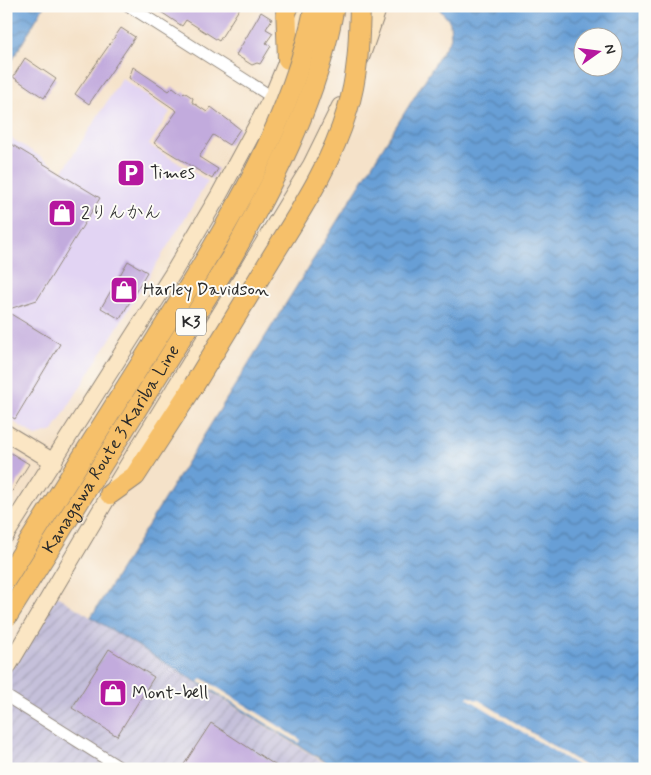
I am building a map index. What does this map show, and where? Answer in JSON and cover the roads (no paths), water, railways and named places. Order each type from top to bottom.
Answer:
[{"type":"highway","points":[[286,6],[288,59]]},
{"type":"highway","name":"Kanagawa Route 3 Kariba Line","points":[[6,579],[222,234],[258,167],[291,92],[316,6]]},
{"type":"highway","name":"Kanagawa Route 3 Kariba Line","points":[[6,618],[231,258],[261,204],[307,106],[322,60],[334,6]]},
{"type":"highway","points":[[110,494],[135,476],[194,385],[308,200],[330,157],[347,111],[358,61],[360,6]]},
{"type":"street","points":[[129,6],[272,97]]},
{"type":"street","points":[[6,535],[173,274],[219,195],[272,97],[309,6]]},
{"type":"street","points":[[6,670],[110,494],[311,165],[333,122],[364,50],[379,6]]},
{"type":"street","points":[[6,432],[110,494]]},
{"type":"street","points":[[6,696],[122,769]]},
{"type":"water","points":[[6,6],[44,6],[6,71]]},
{"type":"water","points":[[437,6],[645,6],[645,769],[337,769],[91,617],[451,38],[450,22]]},
{"type":"place","name":"Times","points":[[131,173]]},
{"type":"place","name":"2りんかん","points":[[62,213]]},
{"type":"place","name":"Harley Davidson","points":[[124,290]]},
{"type":"place","name":"Mont-bell","points":[[113,693]]}]
